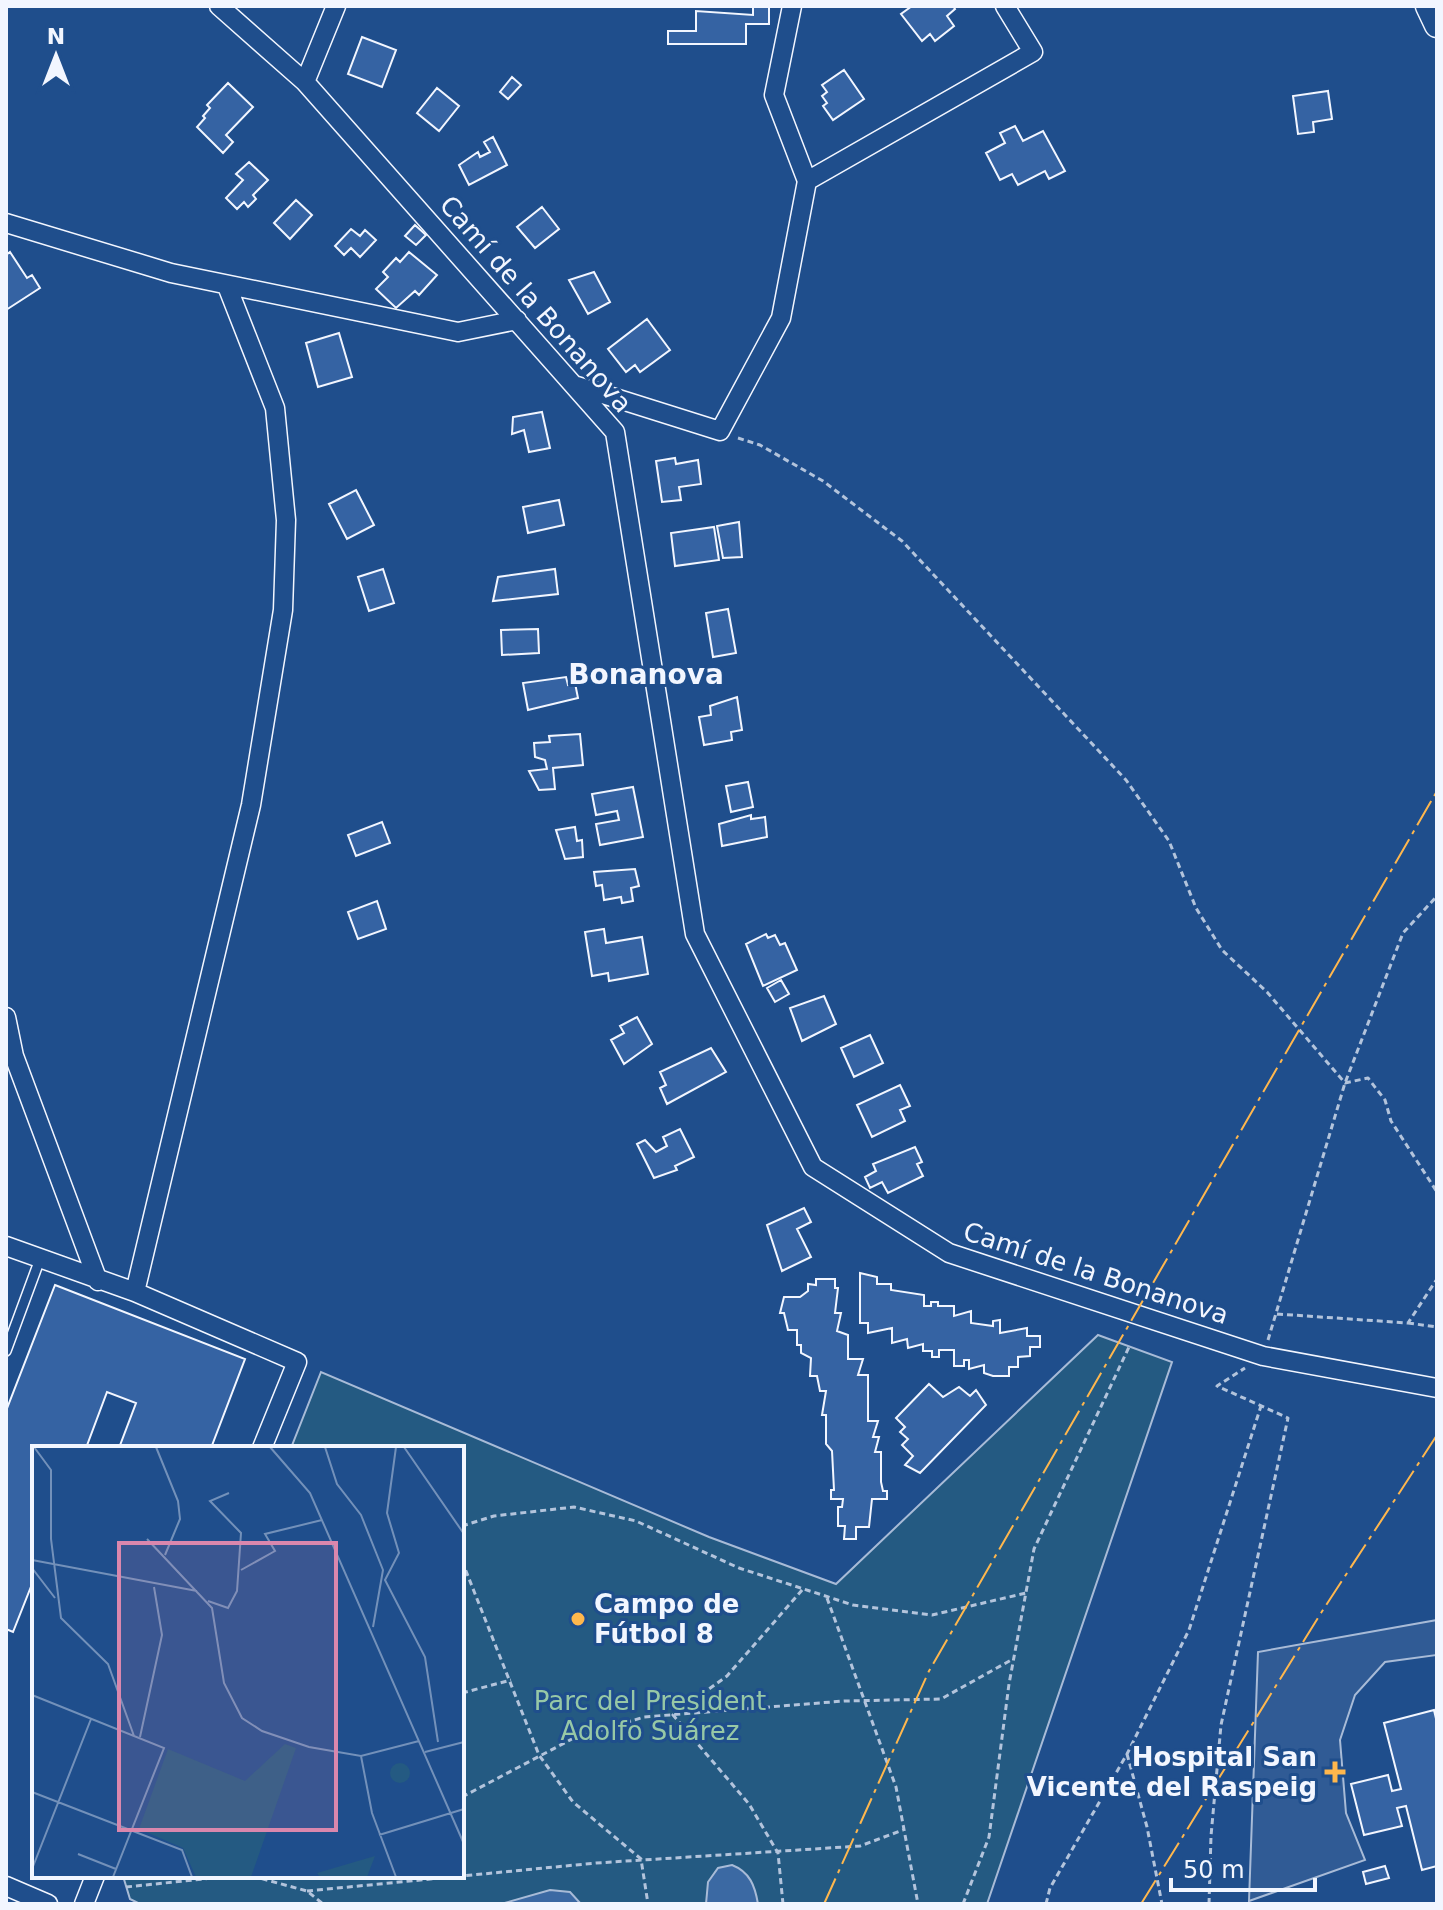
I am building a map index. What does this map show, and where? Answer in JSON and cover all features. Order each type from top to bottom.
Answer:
[{"type":"main road","points":[[1428,6],[1437,25]]},
{"type":"street","name":"Camí de la Bonanova","points":[[219,6],[305,82],[615,432],[695,934],[813,1167],[949,1253],[1263,1356],[1437,1388]]},
{"type":"street","points":[[305,82],[336,6]]},
{"type":"street","points":[[571,384],[720,431],[781,318],[807,181],[774,95],[792,6]]},
{"type":"street","points":[[807,181],[1033,52],[1005,6]]},
{"type":"street","points":[[6,223],[171,273],[458,332],[517,320]]},
{"type":"street","points":[[135,1292],[251,805],[283,610],[286,520],[275,408],[227,286]]},
{"type":"street","points":[[6,1017],[14,1056],[98,1281]]},
{"type":"street","points":[[6,1246],[135,1292],[297,1362],[263,1446]]},
{"type":"street","points":[[84,1904],[94,1878]]},
{"type":"street","points":[[6,1886],[48,1904]]},
{"type":"lane","points":[[6,1351],[40,1259]]},
{"type":"path","points":[[720,431],[760,445],[823,481],[902,541],[1126,780],[1169,841],[1196,908],[1222,950],[1267,992],[1345,1083]]},
{"type":"path","points":[[1209,1904],[1211,1836],[1221,1725],[1288,1418],[1217,1386],[1263,1356],[1345,1083],[1403,933],[1437,896]]},
{"type":"path","points":[[1345,1083],[1368,1078],[1385,1100],[1391,1121],[1437,1192]]},
{"type":"path","points":[[1408,1323],[1437,1279]]},
{"type":"path","points":[[1276,1314],[1437,1327]]},
{"type":"path","points":[[963,1904],[989,1837],[1014,1659],[1034,1549],[1129,1347]]},
{"type":"path","points":[[1046,1904],[1050,1888],[1127,1754],[1189,1630],[1261,1406]]},
{"type":"path","points":[[464,1525],[494,1516],[574,1507],[636,1521],[739,1568],[853,1605],[932,1615],[1026,1593]]},
{"type":"path","points":[[464,1566],[539,1755],[573,1802],[641,1859],[648,1904]]},
{"type":"path","points":[[673,1715],[727,1676],[803,1589]]},
{"type":"path","points":[[826,1596],[896,1787],[918,1904]]},
{"type":"path","points":[[464,1796],[572,1739],[644,1717],[867,1701],[941,1699],[1014,1659]]},
{"type":"path","points":[[464,1692],[511,1680]]},
{"type":"path","points":[[673,1715],[749,1804],[778,1853],[783,1904]]},
{"type":"path","points":[[1127,1754],[1147,1827],[1162,1904]]},
{"type":"path","points":[[464,1876],[641,1859],[860,1846],[903,1830]]},
{"type":"path","points":[[126,1887],[213,1878]]},
{"type":"path","points":[[259,1878],[307,1891],[443,1878]]},
{"type":"path","points":[[307,1891],[323,1904]]},
{"type":"green space","name":"Parc del President Adolfo Suárez","points":[[1098,1335],[1172,1362],[987,1904],[140,1904],[130,1899],[124,1878],[464,1878],[464,1446],[292,1446],[321,1372],[709,1537],[836,1584]]},
{"type":"shaded area","points":[[1437,1620],[1437,1655],[1385,1662],[1355,1695],[1340,1740],[1346,1813],[1365,1860],[1249,1901],[1258,1652]]},
{"type":"shaded area","points":[[732,1865],[751,1880],[758,1904],[706,1904],[708,1882],[718,1868]]},
{"type":"shaded area","points":[[550,1890],[570,1892],[581,1904],[501,1904]]},
{"type":"building","points":[[753,6],[769,6],[769,24],[746,24],[746,44],[668,44],[668,31],[696,31],[696,11],[753,15]]},
{"type":"building","points":[[912,6],[953,6],[955,9],[947,16],[954,26],[935,41],[930,34],[922,41],[901,14]]},
{"type":"building","points":[[362,37],[396,50],[382,87],[348,74]]},
{"type":"building","points":[[844,70],[864,99],[833,120],[823,106],[827,103],[822,96],[827,92],[822,85]]},
{"type":"building","points":[[512,77],[521,85],[508,99],[500,92]]},
{"type":"building","points":[[228,83],[253,107],[226,135],[233,142],[223,153],[197,127],[210,108],[207,105]]},
{"type":"building","points":[[437,88],[459,106],[439,131],[417,113]]},
{"type":"building","points":[[1328,91],[1332,119],[1313,122],[1314,132],[1298,134],[1293,96]]},
{"type":"building","points":[[1015,126],[1023,141],[1043,131],[1065,171],[1049,179],[1045,171],[1018,185],[1012,174],[1000,180],[986,153],[1005,143],[1000,133]]},
{"type":"building","points":[[493,137],[507,165],[469,185],[459,165],[478,152],[480,157],[490,152],[484,142]]},
{"type":"building","points":[[249,162],[268,180],[253,195],[256,199],[248,207],[244,202],[237,209],[226,198],[243,180],[236,174]]},
{"type":"building","points":[[296,200],[312,215],[290,239],[274,223]]},
{"type":"building","points":[[542,207],[559,229],[535,248],[517,227]]},
{"type":"building","points":[[415,225],[426,235],[416,245],[405,236]]},
{"type":"building","points":[[351,229],[360,236],[365,230],[376,240],[360,257],[351,248],[344,255],[335,246]]},
{"type":"building","points":[[10,252],[27,278],[32,275],[40,288],[6,310],[6,255]]},
{"type":"building","points":[[409,252],[437,275],[419,295],[415,291],[396,308],[376,289],[388,277],[383,272],[396,258],[400,262]]},
{"type":"building","points":[[594,272],[610,302],[588,314],[569,280]]},
{"type":"building","points":[[647,319],[670,350],[640,372],[635,365],[626,372],[608,349]]},
{"type":"building","points":[[339,333],[352,377],[318,387],[306,343]]},
{"type":"building","points":[[542,412],[550,448],[529,452],[524,430],[512,434],[513,417]]},
{"type":"building","points":[[675,458],[676,464],[698,460],[701,484],[679,487],[681,500],[662,502],[656,461]]},
{"type":"building","points":[[356,490],[374,525],[347,539],[329,504]]},
{"type":"building","points":[[559,500],[564,525],[528,533],[523,507]]},
{"type":"building","points":[[739,522],[742,557],[723,558],[717,526]]},
{"type":"building","points":[[714,527],[719,560],[675,566],[671,533]]},
{"type":"building","points":[[383,569],[394,603],[369,611],[358,577]]},
{"type":"building","points":[[555,569],[558,594],[493,601],[498,577]]},
{"type":"building","points":[[728,609],[736,653],[713,657],[706,613]]},
{"type":"building","points":[[538,629],[539,653],[502,655],[501,630]]},
{"type":"building","points":[[566,677],[568,685],[575,683],[578,698],[528,710],[523,683]]},
{"type":"building","points":[[737,697],[742,730],[731,732],[732,740],[704,745],[699,717],[711,715],[710,706]]},
{"type":"building","points":[[580,734],[583,765],[553,768],[555,789],[539,790],[529,771],[547,769],[545,760],[535,757],[534,743],[550,742],[549,736]]},
{"type":"building","points":[[748,782],[753,807],[731,812],[726,786]]},
{"type":"building","points":[[633,787],[643,837],[600,845],[596,824],[619,820],[617,811],[596,815],[592,794]]},
{"type":"building","points":[[751,815],[751,819],[765,817],[767,837],[722,846],[719,824]]},
{"type":"building","points":[[382,822],[390,843],[356,856],[348,835]]},
{"type":"building","points":[[575,827],[577,841],[582,840],[583,857],[565,859],[556,830]]},
{"type":"building","points":[[635,869],[639,886],[631,888],[633,901],[622,903],[621,897],[604,900],[602,885],[596,886],[594,872]]},
{"type":"building","points":[[377,901],[386,929],[358,939],[348,912]]},
{"type":"building","points":[[604,929],[606,943],[642,937],[648,974],[609,981],[608,973],[592,976],[585,932]]},
{"type":"building","points":[[766,934],[768,938],[775,935],[780,945],[785,943],[797,970],[763,986],[746,944]]},
{"type":"building","points":[[781,980],[789,994],[775,1002],[767,988]]},
{"type":"building","points":[[824,996],[836,1024],[802,1041],[790,1008]]},
{"type":"building","points":[[637,1017],[652,1044],[624,1064],[611,1040],[624,1033],[620,1026]]},
{"type":"building","points":[[870,1035],[883,1063],[854,1077],[841,1048]]},
{"type":"building","points":[[711,1048],[726,1072],[667,1104],[660,1088],[666,1085],[660,1072]]},
{"type":"building","points":[[900,1085],[910,1106],[900,1110],[905,1121],[872,1137],[857,1105]]},
{"type":"building","points":[[680,1129],[694,1157],[675,1166],[677,1170],[654,1178],[637,1144],[645,1140],[656,1152],[667,1146],[663,1137]]},
{"type":"building","points":[[915,1147],[922,1162],[917,1164],[923,1176],[888,1193],[882,1182],[870,1188],[865,1177],[876,1171],[873,1164]]},
{"type":"building","points":[[804,1208],[811,1222],[797,1229],[811,1257],[782,1271],[767,1225]]},
{"type":"building","points":[[860,1273],[877,1277],[877,1284],[891,1284],[891,1290],[924,1295],[924,1306],[938,1302],[938,1306],[954,1306],[954,1316],[971,1311],[971,1323],[993,1326],[993,1321],[1000,1320],[1000,1333],[1027,1328],[1027,1336],[1040,1336],[1040,1347],[1030,1347],[1030,1356],[1018,1357],[1018,1367],[1009,1367],[1009,1376],[993,1376],[984,1373],[984,1365],[969,1369],[969,1360],[964,1360],[964,1366],[954,1366],[954,1350],[939,1350],[939,1357],[932,1357],[932,1351],[923,1351],[923,1344],[908,1348],[907,1339],[892,1343],[892,1328],[868,1333],[868,1323],[860,1323]]},
{"type":"building","points":[[816,1279],[835,1279],[835,1288],[838,1288],[835,1313],[841,1313],[837,1331],[848,1335],[848,1359],[863,1359],[858,1375],[868,1375],[868,1421],[878,1421],[873,1437],[879,1437],[875,1452],[881,1452],[881,1482],[883,1491],[887,1491],[887,1499],[872,1499],[869,1527],[856,1527],[856,1539],[844,1539],[845,1526],[838,1526],[838,1507],[842,1507],[843,1499],[831,1499],[831,1490],[834,1490],[832,1451],[826,1444],[826,1415],[822,1415],[826,1391],[820,1391],[817,1376],[810,1376],[811,1358],[801,1353],[801,1345],[797,1345],[797,1330],[788,1330],[784,1313],[780,1313],[784,1297],[800,1297],[808,1291],[808,1284],[816,1285]]},
{"type":"building","points":[[55,1285],[245,1359],[212,1446],[120,1446],[136,1403],[107,1392],[87,1446],[32,1446],[32,1584],[13,1632],[6,1629],[6,1411]]},
{"type":"building","points":[[929,1384],[943,1397],[959,1387],[970,1396],[976,1390],[986,1405],[920,1473],[905,1465],[913,1456],[902,1445],[908,1439],[900,1432],[905,1427],[896,1418]]},
{"type":"building","points":[[1434,1710],[1437,1723],[1437,1866],[1422,1870],[1406,1806],[1397,1808],[1402,1826],[1364,1835],[1351,1784],[1388,1775],[1392,1791],[1401,1789],[1384,1723]]},
{"type":"building","points":[[1385,1866],[1389,1878],[1366,1884],[1363,1872]]},
{"type":"power","points":[[824,1904],[929,1671],[1437,791]]},
{"type":"power","points":[[1141,1904],[1321,1613],[1437,1435]]},
{"type":"place","name":"Campo de Fútbol 8","points":[[578,1619]]},
{"type":"place","name":"Hospital San Vicente del Raspeig","points":[[1335,1772]]},
{"type":"district","name":"Bonanova","points":[[646,674]]}]
